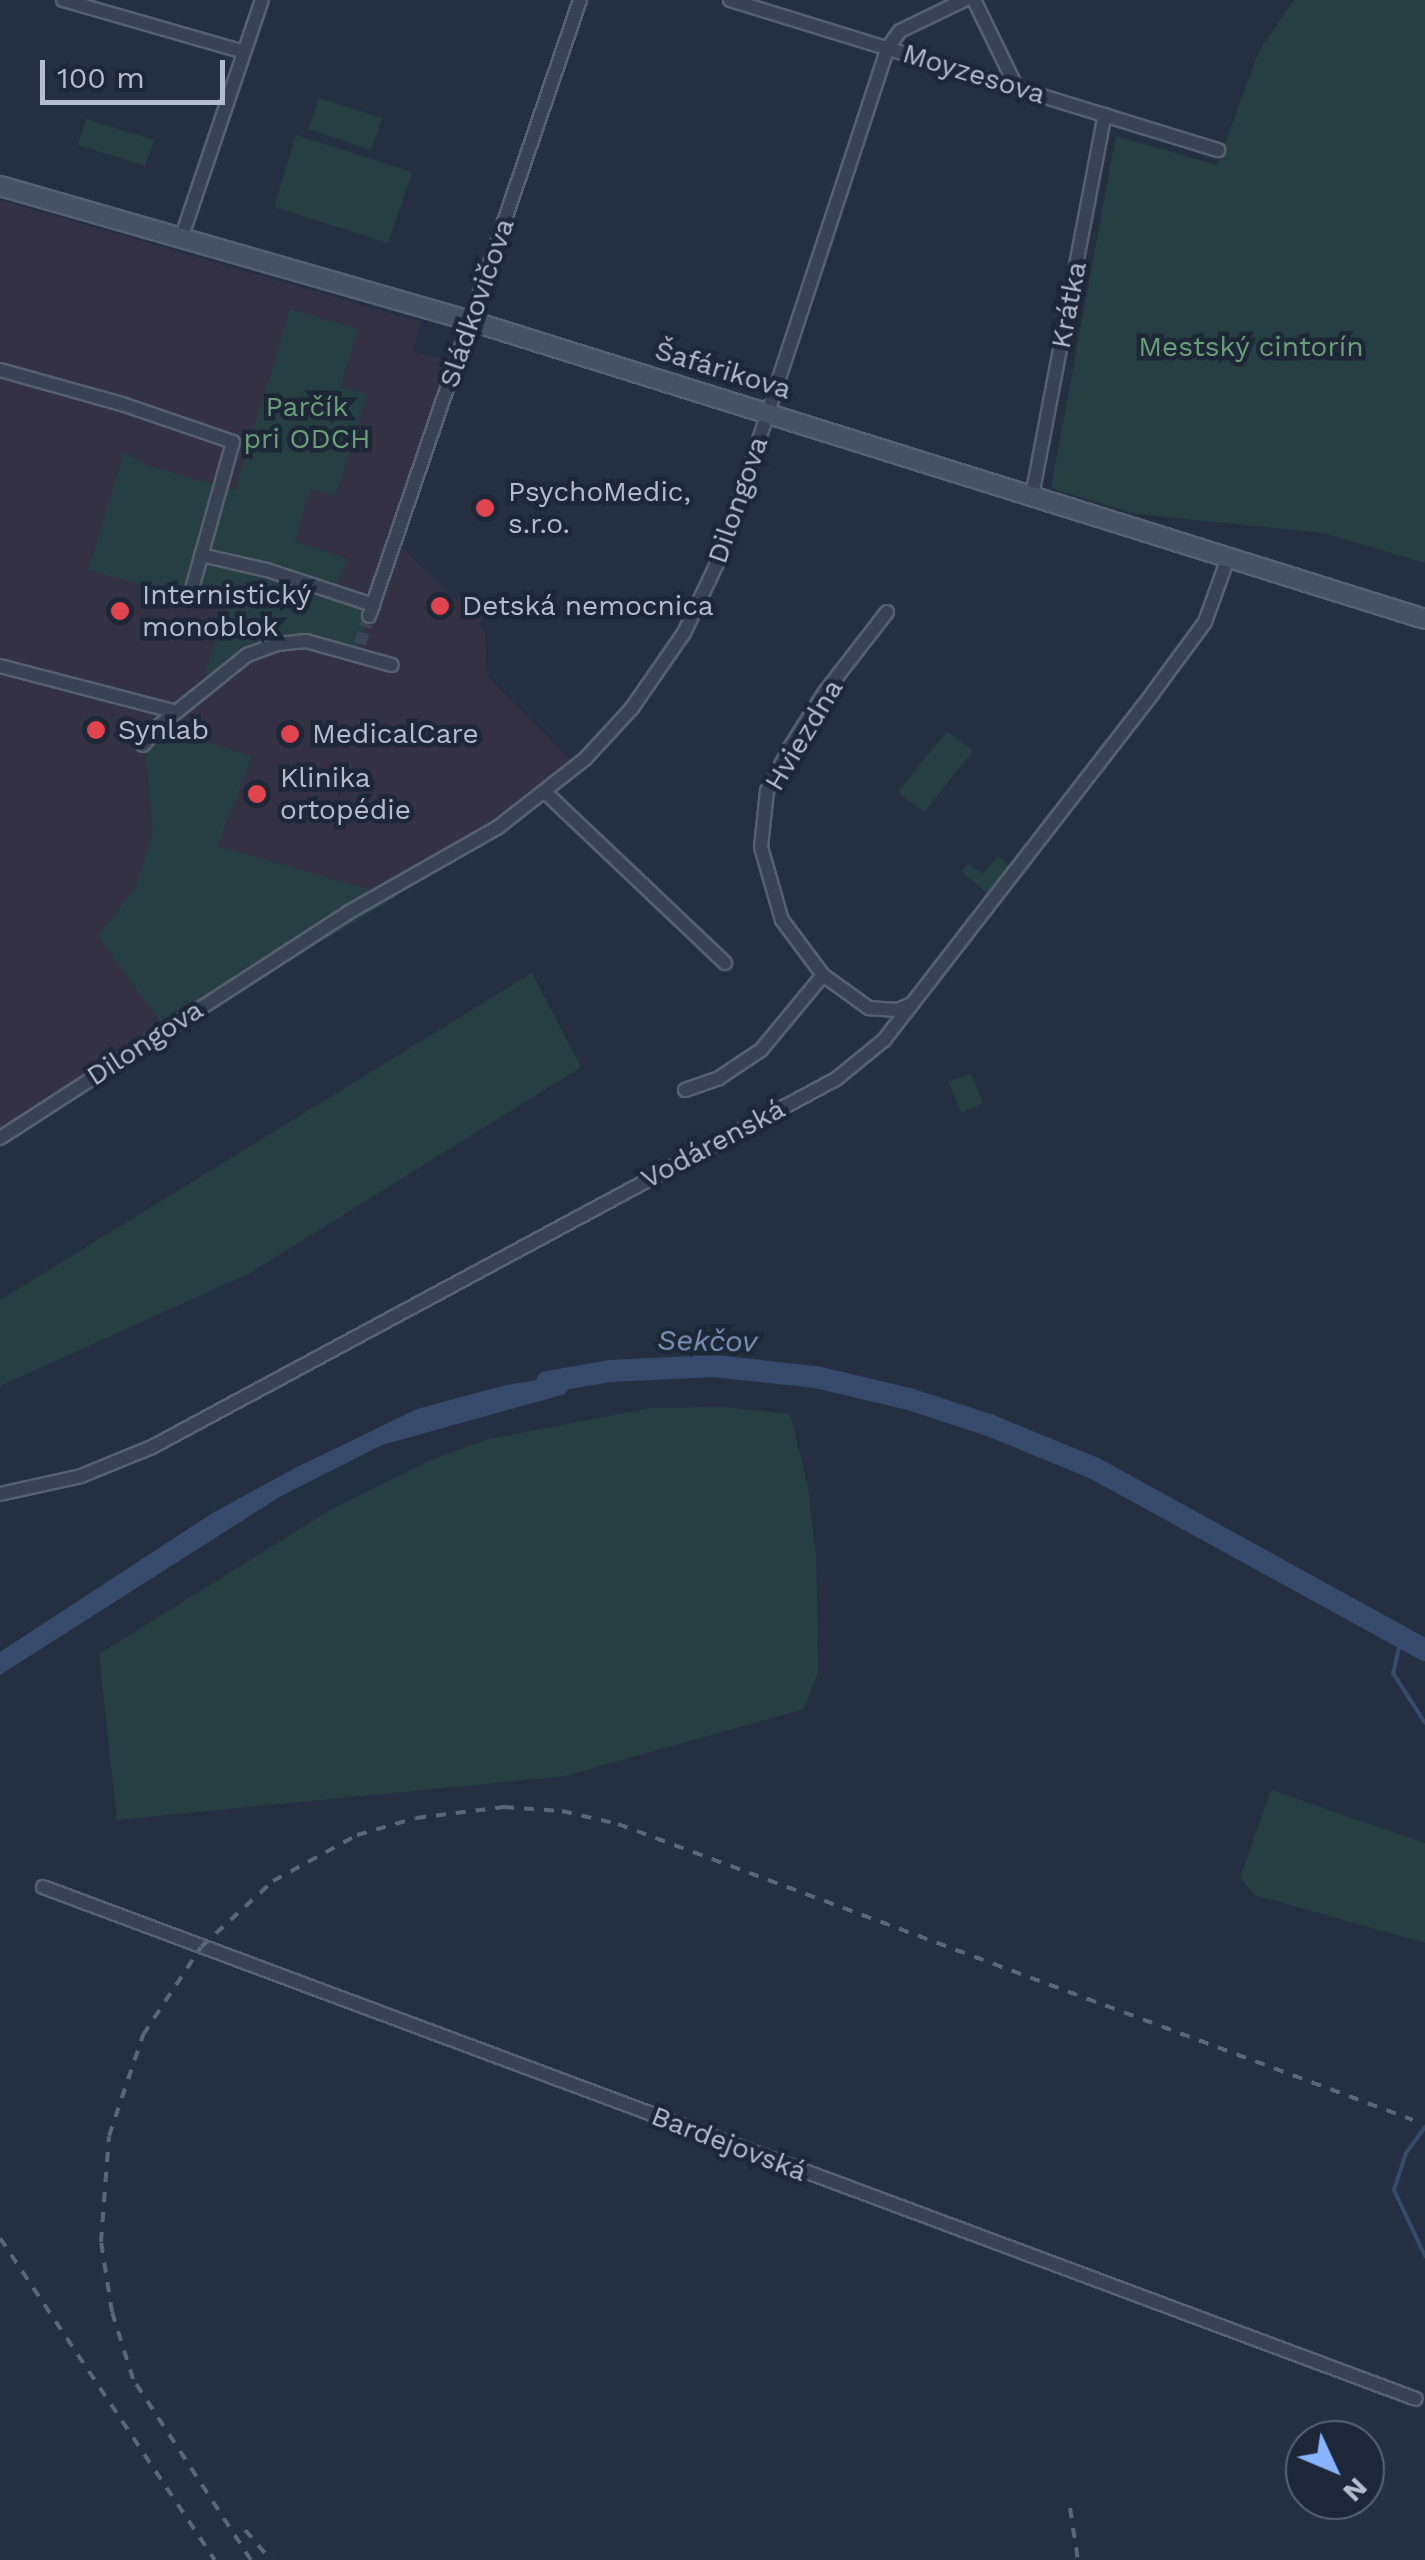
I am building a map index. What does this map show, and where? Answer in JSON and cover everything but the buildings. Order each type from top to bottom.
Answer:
[{"type":"street","points":[[62,0],[244,52]]},
{"type":"street","points":[[181,239],[262,0]]},
{"type":"street","name":"Sládkovičova","points":[[201,555],[267,570],[371,610],[580,0]]},
{"type":"street","name":"Moyzesova","points":[[730,0],[1218,150]]},
{"type":"street","points":[[888,47],[900,32],[964,0]]},
{"type":"street","points":[[974,0],[1016,86]]},
{"type":"street","name":"Dilongova","points":[[0,1138],[348,912],[497,828],[546,794],[632,708],[671,656],[720,555],[888,47]]},
{"type":"street","name":"Krátka","points":[[1032,496],[1105,115]]},
{"type":"street","name":"Šafárikova","points":[[0,186],[471,321],[1425,619]]},
{"type":"street","points":[[0,370],[233,442],[190,596]]},
{"type":"street","name":"Vodárenská","points":[[0,1494],[81,1476],[169,1438],[836,1078],[884,1040],[914,1003],[1205,622],[1228,558]]},
{"type":"street","name":"Hviezdna","points":[[887,612],[825,692],[767,790],[761,847],[771,894],[782,920],[823,975],[869,1008],[897,1010],[914,1003]]},
{"type":"street","points":[[143,746],[176,712],[247,656],[277,644],[306,641],[358,649],[392,665]]},
{"type":"street","points":[[0,666],[176,712]]},
{"type":"street","points":[[546,794],[725,963]]},
{"type":"street","points":[[685,1090],[719,1078],[761,1050],[823,975]]},
{"type":"street","name":"Bardejovská","points":[[43,1888],[1416,2398]]},
{"type":"shaded area","points":[[0,200],[420,322],[413,351],[456,364],[395,541],[456,600],[462,595],[484,619],[478,624],[485,632],[487,676],[577,767],[546,793],[0,1138]]},
{"type":"green space","name":"Mestský cintorín","points":[[1294,0],[1425,0],[1425,563],[1323,533],[1137,514],[1051,488],[1116,136],[1217,165],[1259,51]]},
{"type":"green space","points":[[319,98],[382,118],[371,150],[309,129]]},
{"type":"green space","points":[[86,119],[154,140],[145,166],[78,145]]},
{"type":"green space","points":[[296,135],[412,172],[388,243],[274,207]]},
{"type":"green space","name":"Parčík pri ODCH","points":[[290,309],[358,329],[341,386],[367,394],[336,496],[310,489],[295,541],[348,559],[334,591],[373,605],[355,655],[305,640],[262,650],[197,696],[226,609],[88,570],[124,452],[149,466],[235,490]]},
{"type":"green space","points":[[161,726],[252,757],[217,846],[396,897],[168,1033],[98,936],[136,886],[153,831],[145,745]]},
{"type":"green space","points":[[947,731],[973,751],[924,812],[898,792]]},
{"type":"green space","points":[[998,856],[1009,866],[987,893],[962,872],[968,863],[982,874]]},
{"type":"green space","points":[[532,973],[581,1067],[250,1273],[0,1386],[0,1300]]},
{"type":"green space","points":[[971,1073],[983,1103],[961,1113],[949,1082]]},
{"type":"green space","points":[[722,1407],[790,1414],[808,1487],[816,1556],[818,1672],[804,1709],[565,1776],[117,1820],[99,1654],[330,1510],[429,1461],[485,1440],[650,1408]]},
{"type":"green space","points":[[1271,1790],[1425,1843],[1425,1943],[1255,1895],[1240,1878]]},
{"type":"water","points":[[576,1374],[565,1394],[382,1445],[281,1496],[0,1675],[0,1652],[211,1514],[295,1468],[417,1409],[506,1385]]},
{"type":"waterway","name":"Sekčov","points":[[547,1382],[610,1371],[714,1366],[816,1377],[909,1399],[989,1425],[1094,1468],[1425,1650]]},
{"type":"waterway","points":[[1401,1639],[1393,1673],[1425,1723]]},
{"type":"waterway","points":[[1425,2127],[1406,2153],[1394,2190],[1425,2256]]},
{"type":"tunnel","points":[[360,644],[366,624]]},
{"type":"railway","points":[[251,2560],[133,2379],[112,2312],[101,2242],[109,2136],[143,2035],[201,1947],[273,1881],[357,1835],[416,1818],[504,1807],[562,1811],[618,1824],[1413,2120]]},
{"type":"railway","points":[[0,2238],[215,2560]]},
{"type":"railway","points":[[1070,2508],[1078,2560]]},
{"type":"railway","points":[[245,2530],[271,2560]]},
{"type":"place","name":"PsychoMedic, s.r.o.","points":[[485,508]]},
{"type":"place","name":"Detská nemocnica","points":[[440,606]]},
{"type":"place","name":"Internistický monoblok","points":[[120,611]]},
{"type":"place","name":"Synlab","points":[[96,730]]},
{"type":"place","name":"MedicalCare","points":[[290,734]]},
{"type":"place","name":"Klinika ortopédie","points":[[257,794]]}]
